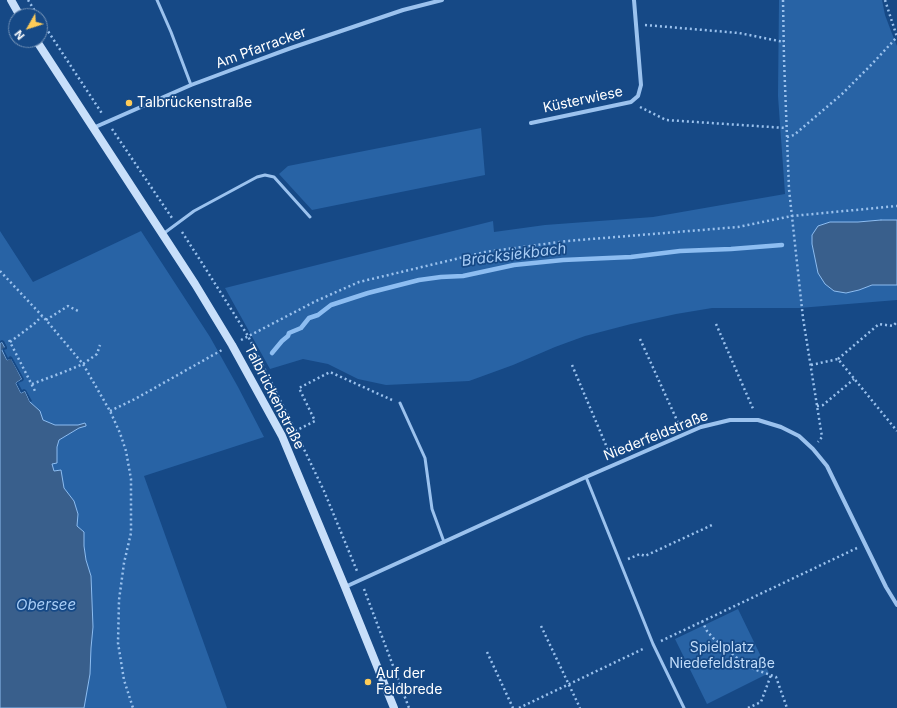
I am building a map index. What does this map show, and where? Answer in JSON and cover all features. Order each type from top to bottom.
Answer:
[{"type":"main road","name":"Talbrückenstraße","points":[[41,48],[163,234],[232,345],[282,436],[394,708]]},
{"type":"street","name":"Am Pfarracker","points":[[93,128],[191,85],[291,48],[403,10],[442,0]]},
{"type":"street","name":"Küsterwiese","points":[[530,123],[631,102],[638,96],[641,85],[634,0]]},
{"type":"street","name":"Niederfeldstraße","points":[[345,587],[586,477],[701,427],[730,420],[758,420],[781,427],[798,436],[813,449],[827,466],[886,587],[897,605]]},
{"type":"lane","points":[[157,0],[191,85]]},
{"type":"lane","points":[[163,234],[194,211],[257,177],[265,175],[274,177],[310,217]]},
{"type":"lane","points":[[400,403],[425,458],[432,509],[444,542]]},
{"type":"lane","points":[[586,477],[653,644],[684,708]]},
{"type":"path","points":[[784,0],[786,128],[789,189],[803,318],[822,436],[813,449]]},
{"type":"path","points":[[787,137],[794,135],[842,94],[897,37],[885,0]]},
{"type":"path","points":[[636,24],[739,33],[784,42]]},
{"type":"path","points":[[631,102],[666,120],[786,128]]},
{"type":"path","points":[[110,411],[316,301],[359,282],[485,252],[567,241],[738,227],[792,216],[897,206]]},
{"type":"path","points":[[0,271],[46,320],[83,364],[110,411],[120,432],[126,451],[131,479],[131,533],[124,563],[119,600],[118,642],[124,680],[133,708]]},
{"type":"path","points":[[46,320],[68,306],[78,311]]},
{"type":"path","points":[[35,391],[9,341],[34,324],[42,316]]},
{"type":"path","points":[[810,365],[838,359],[880,324],[893,326],[897,322]]},
{"type":"path","points":[[716,324],[758,420]]},
{"type":"path","points":[[640,339],[684,435]]},
{"type":"path","points":[[32,384],[83,364],[97,354],[100,345]]},
{"type":"path","points":[[838,359],[897,431]]},
{"type":"path","points":[[572,366],[614,465]]},
{"type":"path","points":[[295,431],[315,421],[299,388],[330,372],[400,403]]},
{"type":"path","points":[[817,406],[823,404],[854,379]]},
{"type":"path","points":[[620,563],[640,554],[645,556],[712,525]]},
{"type":"path","points":[[519,708],[865,544]]},
{"type":"path","points":[[702,621],[707,631],[713,638],[748,668],[776,677],[787,708]]},
{"type":"path","points":[[541,626],[580,708]]},
{"type":"path","points":[[487,652],[513,708]]},
{"type":"path","points":[[748,708],[761,702],[771,675]]},
{"type":"green space","points":[[779,0],[882,0],[885,15],[897,46],[897,220],[858,222],[812,234],[812,244],[818,273],[846,293],[872,285],[897,285],[897,300],[799,308],[712,308],[676,314],[585,336],[469,381],[386,385],[358,379],[328,364],[303,359],[270,369],[225,288],[493,221],[494,232],[545,225],[653,217],[785,194],[778,96]]},
{"type":"green space","points":[[481,128],[485,175],[312,210],[279,174],[288,166]]},
{"type":"green space","points":[[0,231],[33,282],[141,231],[210,337],[264,437],[144,476],[227,708],[84,708],[93,627],[91,576],[86,560],[84,532],[77,526],[78,514],[74,501],[64,488],[61,470],[54,471],[52,464],[57,463],[57,447],[59,440],[85,426],[85,423],[78,425],[55,425],[43,420],[40,411],[21,393],[2,349],[2,342],[0,343]]},
{"type":"green space","name":"Spielplatz Niedefeldstraße","points":[[738,609],[769,673],[707,704],[675,639]]},
{"type":"water","points":[[897,220],[897,285],[872,285],[846,293],[834,291],[825,284],[818,273],[812,244],[812,235],[818,226],[830,222]]},
{"type":"water","name":"Obersee","points":[[2,342],[5,348],[2,350],[7,360],[11,358],[22,379],[16,383],[21,393],[25,391],[30,402],[40,411],[43,420],[55,425],[78,425],[85,423],[86,425],[59,440],[57,447],[57,463],[52,464],[54,471],[61,470],[64,488],[74,501],[78,514],[77,526],[84,532],[86,560],[91,576],[93,627],[90,674],[84,708],[0,708],[0,343]]},
{"type":"pier","points":[[2,340],[7,347],[7,349],[4,350],[8,358],[10,356],[12,357],[24,379],[18,383],[22,390],[26,390],[32,401],[30,402],[25,391],[21,393],[16,383],[22,379],[11,359],[7,360],[2,349],[5,347],[2,342],[0,343]]},
{"type":"waterway","name":"Bracksiekbach","points":[[272,353],[289,333],[301,328],[309,318],[318,315],[331,305],[368,293],[419,280],[463,276],[514,265],[563,260],[631,257],[680,251],[782,245]]},
{"type":"place","name":"Talbrückenstraße","points":[[129,103]]},
{"type":"place","name":"Auf der Feldbrede","points":[[368,682]]}]
